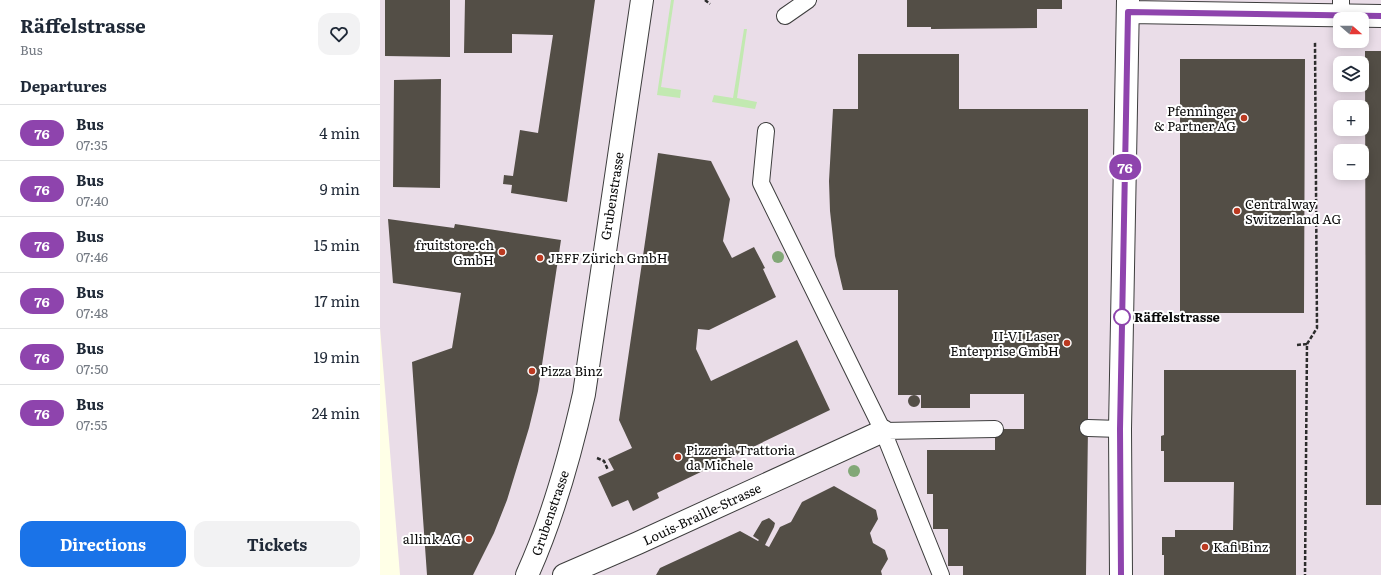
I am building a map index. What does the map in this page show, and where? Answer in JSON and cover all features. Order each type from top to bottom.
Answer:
[{"type":"street","name":"Grubenstrasse","points":[[529,571],[548,523],[560,486],[584,394],[642,0]]},
{"type":"street","points":[[1121,575],[1120,429],[1128,6],[1341,8],[1381,16]]},
{"type":"street","name":"Louis-Braille-Strasse","points":[[572,573],[883,431]]},
{"type":"street","points":[[529,571],[553,575]]},
{"type":"lane","points":[[785,16],[808,0]]},
{"type":"lane","points":[[766,131],[761,183],[883,431],[941,575]]},
{"type":"lane","points":[[1088,428],[1120,429]]},
{"type":"lane","points":[[883,431],[995,429]]},
{"type":"path","points":[[705,0],[710,4]]},
{"type":"path","points":[[1305,575],[1307,344],[1317,328],[1315,42]]},
{"type":"path","points":[[1297,345],[1307,344]]},
{"type":"path","points":[[591,456],[604,461],[608,470]]},
{"type":"shaded area","points":[[380,0],[1381,0],[1381,575],[400,575],[380,328]]},
{"type":"green space","points":[[671,0],[674,0],[661,87],[681,90],[680,98],[657,95]]},
{"type":"green space","points":[[744,29],[747,29],[737,98],[757,102],[755,109],[712,102],[714,95],[733,98]]},
{"type":"building","points":[[385,0],[450,0],[450,57],[385,56]]},
{"type":"building","points":[[465,0],[595,0],[567,202],[511,193],[512,185],[503,184],[504,175],[513,176],[520,130],[538,133],[553,35],[512,34],[512,53],[464,53]]},
{"type":"building","points":[[907,0],[1062,0],[1062,9],[1037,9],[1037,28],[931,29],[931,27],[907,27]]},
{"type":"building","points":[[1365,51],[1381,51],[1381,505],[1366,505],[1365,180],[1369,180],[1369,144],[1365,144],[1365,136],[1369,136],[1369,100],[1365,100],[1365,92],[1369,92],[1369,56],[1365,56]]},
{"type":"building","points":[[858,54],[959,54],[959,109],[1088,109],[1088,428],[1086,575],[963,575],[963,566],[948,566],[948,529],[933,529],[933,494],[927,494],[927,450],[995,450],[995,429],[1024,429],[1024,394],[970,394],[970,408],[921,408],[921,395],[898,395],[898,290],[843,290],[835,256],[830,211],[829,181],[833,109],[858,109]]},
{"type":"building","points":[[1180,59],[1305,59],[1304,313],[1180,313]]},
{"type":"building","points":[[441,79],[440,188],[393,187],[394,80]]},
{"type":"building","points":[[658,153],[711,161],[730,199],[723,241],[732,258],[754,247],[765,268],[763,269],[776,297],[709,330],[698,329],[696,349],[711,381],[797,340],[830,410],[657,493],[659,498],[633,511],[628,500],[612,507],[598,477],[614,470],[608,459],[632,448],[619,420]]},
{"type":"building","points":[[388,219],[454,228],[455,224],[561,240],[538,391],[529,428],[507,500],[494,533],[473,575],[427,575],[412,362],[452,348],[461,293],[393,283]]},
{"type":"building","points":[[1164,370],[1296,370],[1296,575],[1164,575],[1162,537],[1175,537],[1175,530],[1233,530],[1234,482],[1164,482],[1164,451],[1161,451],[1161,436],[1164,435]]},
{"type":"building","points":[[914,395],[918,397],[920,401],[918,405],[914,407],[910,405],[908,401],[910,397]]},
{"type":"building","points":[[834,486],[876,510],[878,519],[870,533],[873,543],[885,550],[888,559],[881,571],[882,575],[656,575],[660,568],[740,531],[758,541],[759,540],[753,536],[762,521],[769,518],[775,523],[765,545],[769,547],[780,527],[791,522],[802,502]]},
{"type":"bus line","name":"76","points":[[1121,575],[1120,429],[1128,12],[1381,16]]},
{"type":"place","name":"Pfenninger & Partner AG","points":[[1244,118]]},
{"type":"place","name":"Centralway Switzerland AG","points":[[1237,211]]},
{"type":"place","name":"fruitstore.ch GmbH","points":[[502,252]]},
{"type":"place","name":"JEFF Zürich GmbH","points":[[540,258]]},
{"type":"place","name":"Räffelstrasse","points":[[1122,317]]},
{"type":"place","name":"II-VI Laser Enterprise GmbH","points":[[1067,343]]},
{"type":"place","name":"Pizza Binz","points":[[532,371]]},
{"type":"place","name":"Pizzeria Trattoria da Michele","points":[[678,457]]},
{"type":"place","name":"allink AG","points":[[469,539]]},
{"type":"place","name":"Kafi Binz","points":[[1205,547]]}]
